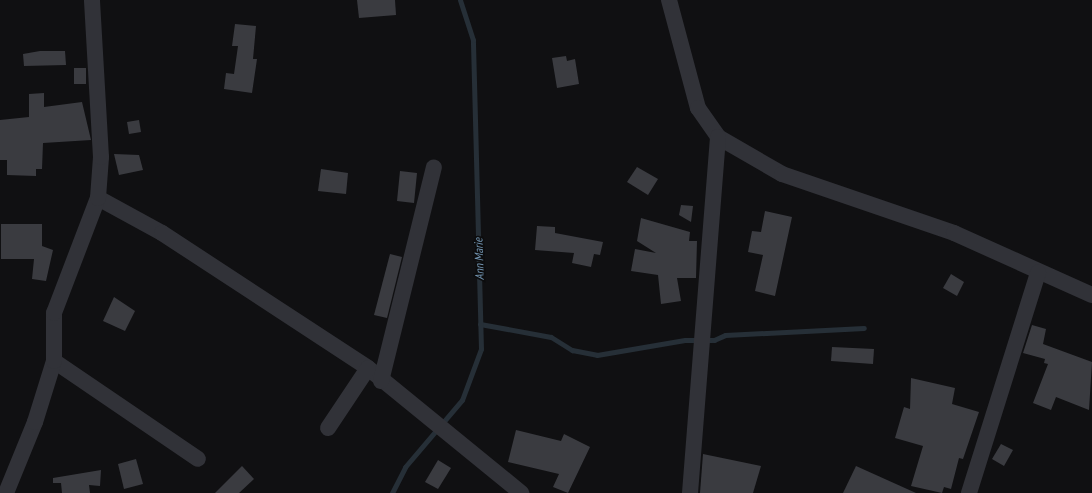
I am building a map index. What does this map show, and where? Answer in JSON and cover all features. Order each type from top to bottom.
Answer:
[{"type":"street","points":[[6,493],[35,422],[54,361],[54,313],[98,198],[101,156],[92,0]]},
{"type":"street","points":[[669,0],[698,108],[718,137],[782,174],[954,233],[1038,273],[1092,295]]},
{"type":"street","points":[[690,493],[718,137]]},
{"type":"street","points":[[381,381],[434,167]]},
{"type":"street","points":[[98,198],[168,237],[368,368],[381,381],[447,429],[521,493]]},
{"type":"street","points":[[969,493],[1038,273]]},
{"type":"street","points":[[54,361],[198,459]]},
{"type":"street","points":[[328,428],[368,368]]},
{"type":"building","points":[[357,0],[395,0],[396,15],[359,18]]},
{"type":"building","points":[[235,24],[256,26],[253,59],[257,59],[252,93],[224,89],[226,73],[234,74],[238,46],[232,46]]},
{"type":"building","points":[[40,51],[65,51],[66,65],[24,66],[23,54]]},
{"type":"building","points":[[566,56],[567,61],[575,59],[579,84],[557,88],[552,58]]},
{"type":"building","points":[[74,68],[86,68],[86,84],[74,84]]},
{"type":"building","points":[[44,93],[44,107],[82,102],[91,140],[43,143],[42,169],[36,169],[36,176],[7,175],[7,160],[0,160],[0,120],[29,117],[29,94]]},
{"type":"building","points":[[139,120],[141,132],[129,134],[127,122]]},
{"type":"building","points":[[114,154],[139,155],[143,170],[119,175]]},
{"type":"building","points":[[637,167],[658,179],[648,195],[627,182]]},
{"type":"building","points":[[321,169],[348,173],[346,194],[318,191]]},
{"type":"building","points":[[400,171],[417,173],[414,203],[397,201]]},
{"type":"building","points":[[681,205],[693,206],[691,222],[679,215]]},
{"type":"building","points":[[765,211],[792,217],[775,296],[755,291],[763,255],[748,252],[752,231],[761,232]]},
{"type":"building","points":[[641,218],[690,232],[689,241],[697,241],[696,278],[677,278],[681,301],[661,304],[658,275],[631,271],[635,249],[656,253],[637,241]]},
{"type":"building","points":[[1,224],[42,224],[42,246],[53,250],[46,281],[32,279],[34,259],[1,259]]},
{"type":"building","points":[[537,226],[555,227],[555,233],[603,242],[600,255],[594,254],[591,267],[572,263],[574,253],[535,250]]},
{"type":"building","points":[[390,254],[402,257],[387,318],[374,315]]},
{"type":"building","points":[[951,274],[964,282],[957,296],[943,288]]},
{"type":"building","points":[[114,297],[135,311],[125,331],[103,321]]},
{"type":"building","points":[[1032,325],[1046,329],[1043,344],[1092,362],[1089,410],[1056,397],[1051,410],[1033,403],[1048,364],[1044,363],[1045,359],[1023,353]]},
{"type":"building","points":[[832,347],[874,349],[873,364],[831,361]]},
{"type":"building","points":[[911,378],[955,388],[952,404],[979,412],[963,459],[959,458],[951,489],[944,487],[942,493],[911,486],[923,446],[895,438],[904,407],[910,409]]},
{"type":"building","points":[[516,430],[561,441],[564,434],[590,447],[568,493],[553,487],[559,474],[508,462]]},
{"type":"building","points":[[1001,444],[1013,450],[1004,466],[992,459]]},
{"type":"building","points":[[703,454],[761,466],[753,493],[700,493]]},
{"type":"building","points":[[136,459],[143,484],[124,489],[118,464]]},
{"type":"building","points":[[438,460],[451,468],[438,489],[425,482]]},
{"type":"building","points":[[242,466],[254,479],[239,493],[215,493]]},
{"type":"building","points":[[856,466],[916,493],[843,493]]},
{"type":"building","points":[[101,470],[100,486],[89,485],[90,493],[62,493],[61,483],[53,483],[53,478]]},
{"type":"waterway","name":"Ann Marie","points":[[392,493],[405,467],[462,400],[481,349],[473,40],[460,0]]},
{"type":"waterway","points":[[480,324],[551,337],[572,350],[597,355],[685,340],[714,340],[725,335],[864,328]]}]
